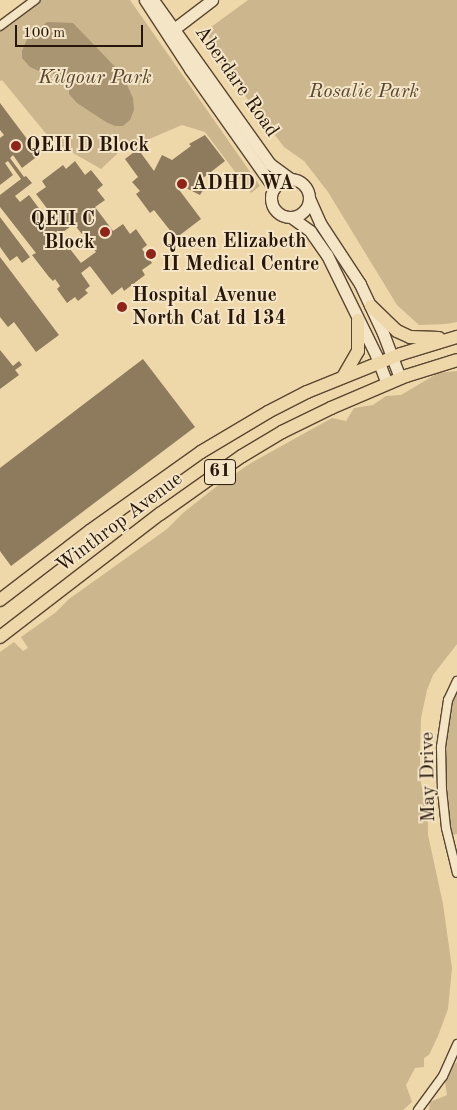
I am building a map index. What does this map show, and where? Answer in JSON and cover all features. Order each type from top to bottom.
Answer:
[{"type":"main road","name":"Aberdare Road","points":[[145,0],[171,31],[270,164],[292,180]]},
{"type":"main road","name":"Aberdare Road","points":[[153,0],[171,31],[274,188]]},
{"type":"main road","points":[[171,31],[212,0]]},
{"type":"main road","points":[[387,383],[337,273],[318,242],[310,231],[291,217],[281,215],[273,206],[271,195],[274,188],[282,181],[292,180],[305,188],[320,223],[360,284],[371,306],[400,378]]},
{"type":"main road","points":[[291,217],[306,209],[309,198]]},
{"type":"main road","points":[[371,306],[397,331],[410,337],[454,338]]},
{"type":"main road","points":[[342,377],[358,352],[358,320]]},
{"type":"main road","name":"61","points":[[393,357],[454,338]]},
{"type":"main road","name":"Winthrop Avenue","points":[[0,600],[90,531],[216,442],[268,412],[342,377],[393,357]]},
{"type":"main road","name":"61","points":[[400,378],[457,360]]},
{"type":"main road","name":"Winthrop Avenue","points":[[0,636],[160,514],[242,456],[282,432],[400,378]]},
{"type":"street","points":[[0,26],[35,0]]},
{"type":"street","name":"May Drive","points":[[457,680],[448,700],[441,747],[442,790],[446,828],[457,873]]},
{"type":"street","points":[[418,1110],[443,1076],[457,1044]]},
{"type":"green space","name":"Kilgour Park","points":[[35,0],[130,0],[260,186],[251,193],[205,132],[182,125],[119,152],[101,169],[52,141],[2,80],[0,81],[0,26]]},
{"type":"green space","name":"Rosalie Park","points":[[248,0],[457,0],[457,322],[419,325],[397,305],[328,192],[304,161],[284,147],[214,55],[207,30]]},
{"type":"green space","points":[[457,371],[457,644],[433,675],[427,690],[421,718],[420,756],[420,777],[428,824],[428,835],[443,904],[452,968],[448,1009],[438,1036],[429,1055],[424,1058],[424,1067],[415,1068],[406,1085],[412,1102],[403,1110],[0,1110],[0,652],[14,642],[23,651],[28,648],[21,637],[55,613],[69,599],[167,529],[183,513],[217,486],[251,463],[332,418],[346,421],[354,408],[373,405],[386,396],[401,395],[438,373]]},
{"type":"green space","points":[[457,690],[457,834],[453,835],[450,826],[446,789],[445,752],[451,706]]},
{"type":"green space","points":[[457,1062],[457,1110],[429,1110],[430,1102],[447,1095],[445,1082],[450,1068]]},
{"type":"shaded area","points":[[47,22],[73,23],[122,74],[133,98],[134,110],[130,120],[123,126],[115,126],[106,122],[77,103],[69,94],[69,84],[66,78],[60,80],[55,74],[41,72],[30,67],[22,58],[22,51],[28,37]]},
{"type":"building","name":"QEII C Block","points":[[0,103],[39,155],[22,168],[13,155],[10,158],[24,177],[26,176],[32,183],[15,196],[20,202],[29,195],[53,227],[59,224],[36,194],[46,187],[42,181],[63,165],[66,169],[75,161],[85,175],[91,170],[103,185],[97,190],[105,200],[95,207],[113,231],[123,224],[130,234],[136,229],[147,245],[142,249],[152,263],[142,270],[145,275],[124,291],[122,287],[112,295],[90,266],[81,273],[90,286],[85,290],[88,293],[78,301],[75,297],[67,303],[57,289],[60,286],[55,279],[53,281],[49,277],[32,255],[36,253],[0,207],[0,195],[21,179],[8,161],[5,163],[13,175],[0,185],[0,138],[4,135],[0,130]],"holes":[[[74,224],[96,252],[81,263],[59,235]]]},
{"type":"building","points":[[205,135],[225,161],[198,182],[196,180],[194,185],[196,186],[197,183],[205,187],[200,195],[182,186],[180,191],[201,219],[176,238],[154,210],[150,213],[136,194],[140,191],[132,182],[138,177],[125,159],[138,149],[154,171],[162,155],[172,160],[191,146],[189,144]]},
{"type":"building","points":[[0,217],[30,257],[22,263],[17,256],[10,261],[0,247]]},
{"type":"building","points":[[0,257],[59,335],[36,352],[14,322],[8,327],[0,317]]},
{"type":"building","points":[[0,350],[13,366],[19,361],[22,365],[15,370],[19,375],[0,389]]},
{"type":"building","points":[[143,359],[195,427],[11,566],[0,551],[0,468]]},
{"type":"place","name":"QEII D Block","points":[[16,146]]},
{"type":"place","name":"ADHD WA","points":[[182,184]]},
{"type":"place","name":"QEII C Block","points":[[105,232]]},
{"type":"place","name":"Queen Elizabeth II Medical Centre","points":[[151,254]]},
{"type":"place","name":"Hospital Avenue North Cat Id 134","points":[[122,307]]}]
